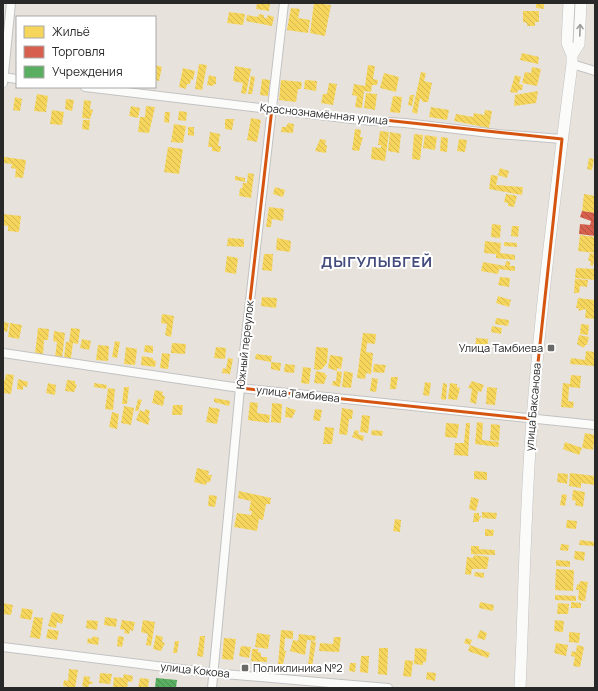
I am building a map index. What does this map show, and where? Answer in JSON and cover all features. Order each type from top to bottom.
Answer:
[{"type":"main road","name":"улица Баксанова","points":[[569,3],[567,44],[572,60]]},
{"type":"main road","name":"улица Баксанова","points":[[520,688],[528,476],[532,420],[540,333],[572,60],[580,44],[581,3]]},
{"type":"street","points":[[3,83],[11,3]]},
{"type":"street","name":"Южный переулок","points":[[212,688],[240,388],[284,3]]},
{"type":"street","points":[[572,60],[595,71]]},
{"type":"street","points":[[3,78],[16,79]]},
{"type":"street","name":"Краснознамённая улица","points":[[94,88],[272,108],[360,120],[405,123],[498,134],[562,139]]},
{"type":"street","name":"улица Тамбиева","points":[[3,353],[240,388],[532,420],[595,425]]},
{"type":"street","name":"улица Кокова","points":[[3,647],[214,672],[388,688]]},
{"type":"highlighted area","points":[[272,108],[562,139],[532,419],[240,388]]},
{"type":"building: Жильё","points":[[257,3],[270,3],[269,11],[256,9]]},
{"type":"building: Жильё","points":[[314,3],[331,5],[325,36],[310,33]]},
{"type":"building: Жильё","points":[[536,3],[544,3],[544,9],[536,8]]},
{"type":"building: Жильё","points":[[291,8],[300,9],[298,18],[310,20],[308,33],[287,30]]},
{"type":"building: Жильё","points":[[523,11],[539,11],[539,22],[535,22],[535,26],[527,26],[527,23],[523,22]]},
{"type":"building: Жильё","points":[[229,12],[245,14],[243,25],[227,23]]},
{"type":"building: Жильё","points":[[259,14],[264,15],[264,18],[267,18],[268,15],[274,17],[272,26],[246,21],[247,15],[258,17]]},
{"type":"building: Жильё","points":[[522,53],[539,57],[538,64],[520,60]]},
{"type":"building: Жильё","points":[[199,64],[207,65],[202,90],[195,89]]},
{"type":"building: Жильё","points":[[156,65],[162,67],[159,81],[156,80]]},
{"type":"building: Жильё","points":[[368,65],[375,66],[373,79],[378,80],[377,85],[372,85],[371,92],[364,91],[362,108],[355,107],[357,96],[352,95],[354,84],[365,86]]},
{"type":"building: Жильё","points":[[235,66],[251,69],[246,94],[241,93],[243,83],[233,81]]},
{"type":"building: Жильё","points":[[532,67],[541,69],[537,86],[522,83],[525,72],[531,73]]},
{"type":"building: Жильё","points":[[183,68],[195,71],[193,80],[191,79],[190,84],[187,84],[186,89],[179,87]]},
{"type":"building: Жильё","points":[[421,72],[426,73],[424,81],[432,83],[428,102],[423,102],[420,98],[417,114],[412,112]]},
{"type":"building: Жильё","points":[[384,73],[399,77],[396,92],[380,88]]},
{"type":"building: Жильё","points":[[209,75],[216,77],[216,84],[213,86],[207,85]]},
{"type":"building: Жильё","points":[[515,75],[521,77],[519,84],[523,85],[522,90],[518,90],[517,93],[510,92]]},
{"type":"building: Жильё","points":[[251,76],[255,77],[252,94],[248,94]]},
{"type":"building: Жильё","points":[[262,79],[270,80],[268,96],[260,95]]},
{"type":"building: Жильё","points":[[281,80],[302,82],[301,89],[298,89],[296,102],[279,100]]},
{"type":"building: Жильё","points":[[305,80],[317,81],[316,91],[304,89]]},
{"type":"building: Жильё","points":[[329,83],[337,84],[333,105],[321,103],[323,94],[327,94]]},
{"type":"building: Жильё","points":[[538,91],[536,103],[514,106],[515,95]]},
{"type":"building: Жильё","points":[[366,93],[377,94],[375,110],[364,108]]},
{"type":"building: Жильё","points":[[37,94],[48,96],[46,112],[34,111]]},
{"type":"building: Жильё","points":[[410,95],[414,95],[412,106],[408,105]]},
{"type":"building: Жильё","points":[[393,96],[402,97],[400,113],[390,112]]},
{"type":"building: Жильё","points":[[15,97],[22,99],[20,111],[13,110]]},
{"type":"building: Жильё","points":[[66,99],[74,100],[72,111],[65,109]]},
{"type":"building: Жильё","points":[[84,100],[91,101],[90,109],[93,110],[90,119],[82,118]]},
{"type":"building: Жильё","points":[[131,106],[140,108],[138,118],[129,116]]},
{"type":"building: Жильё","points":[[146,106],[155,107],[149,133],[138,132],[140,117],[145,117]]},
{"type":"building: Жильё","points":[[431,107],[449,110],[447,120],[429,117]]},
{"type":"building: Жильё","points":[[52,110],[64,112],[62,125],[50,124]]},
{"type":"building: Жильё","points":[[485,110],[492,111],[489,128],[454,121],[456,114],[473,117],[474,113],[484,115]]},
{"type":"building: Жильё","points":[[179,111],[187,112],[186,121],[178,120]]},
{"type":"building: Жильё","points":[[165,112],[170,112],[169,123],[164,122]]},
{"type":"building: Жильё","points":[[251,118],[261,120],[257,142],[247,140]]},
{"type":"building: Жильё","points":[[225,119],[234,119],[232,130],[225,129]]},
{"type":"building: Жильё","points":[[83,120],[90,120],[89,130],[82,129]]},
{"type":"building: Жильё","points":[[288,123],[294,124],[293,133],[281,132],[282,127],[286,127]]},
{"type":"building: Жильё","points":[[174,124],[186,126],[183,143],[171,142]]},
{"type":"building: Жильё","points":[[188,127],[194,127],[194,136],[188,135]]},
{"type":"building: Жильё","points":[[355,129],[361,130],[360,137],[363,137],[359,151],[352,150]]},
{"type":"building: Жильё","points":[[380,131],[389,132],[385,161],[371,159],[372,147],[381,148],[381,145],[378,145]]},
{"type":"building: Жильё","points":[[210,132],[220,134],[218,146],[221,146],[220,152],[212,151],[212,147],[208,147]]},
{"type":"building: Жильё","points":[[390,132],[401,134],[399,153],[388,151]]},
{"type":"building: Жильё","points":[[414,134],[423,135],[420,160],[412,159]]},
{"type":"building: Жильё","points":[[425,135],[437,137],[435,150],[423,148]]},
{"type":"building: Жильё","points":[[441,137],[448,138],[447,152],[440,151]]},
{"type":"building: Жильё","points":[[320,139],[326,140],[326,153],[315,151]]},
{"type":"building: Жильё","points":[[459,139],[467,140],[465,152],[457,151]]},
{"type":"building: Жильё","points":[[168,147],[183,149],[179,174],[164,172]]},
{"type":"building: Жильё","points":[[4,157],[26,160],[23,178],[15,177],[16,169],[11,168],[12,164],[3,163]]},
{"type":"building: Жильё","points":[[589,158],[594,159],[592,170],[587,169]]},
{"type":"building: Жильё","points":[[500,168],[509,171],[507,178],[498,175]]},
{"type":"building: Жильё","points":[[248,173],[254,174],[251,198],[239,196],[240,188],[242,189],[243,183],[247,183]]},
{"type":"building: Жильё","points":[[491,175],[498,176],[496,185],[523,187],[522,195],[489,189]]},
{"type":"building: Жильё","points":[[235,176],[245,178],[245,182],[235,180]]},
{"type":"building: Жильё","points":[[275,187],[285,190],[283,197],[273,194]]},
{"type":"building: Жильё","points":[[506,194],[517,196],[514,207],[508,206],[508,203],[504,202]]},
{"type":"building: Жильё","points":[[584,194],[595,196],[595,213],[582,211]]},
{"type":"building: Жильё","points":[[269,207],[284,209],[283,221],[272,219],[271,227],[266,227]]},
{"type":"building: Жильё","points":[[3,214],[21,216],[19,232],[8,231],[8,226],[3,225]]},
{"type":"building: Жильё","points":[[492,224],[501,225],[500,238],[491,237]]},
{"type":"building: Жильё","points":[[512,226],[519,226],[518,237],[511,236]]},
{"type":"building: Жильё","points":[[580,235],[595,237],[595,253],[578,251]]},
{"type":"building: Жильё","points":[[228,238],[244,239],[244,247],[227,246]]},
{"type":"building: Жильё","points":[[277,238],[291,241],[290,252],[276,250]]},
{"type":"building: Жильё","points":[[485,241],[501,243],[500,253],[515,255],[515,260],[496,258],[496,254],[484,253]]},
{"type":"building: Жильё","points":[[504,242],[517,243],[517,247],[504,246]]},
{"type":"building: Жильё","points":[[590,253],[595,254],[593,266],[590,265],[591,261],[588,261]]},
{"type":"building: Жильё","points":[[264,254],[273,254],[272,271],[262,270]]},
{"type":"building: Жильё","points":[[227,256],[238,258],[236,274],[225,272]]},
{"type":"building: Жильё","points":[[506,261],[510,262],[510,266],[515,266],[515,271],[499,269],[498,274],[481,271],[483,262],[505,266]]},
{"type":"building: Жильё","points":[[576,268],[595,269],[595,280],[575,278]]},
{"type":"building: Жильё","points":[[500,277],[510,278],[509,287],[498,285]]},
{"type":"building: Жильё","points":[[575,279],[588,280],[587,287],[580,286],[579,293],[574,293]]},
{"type":"building: Жильё","points":[[498,296],[511,300],[509,307],[496,303]]},
{"type":"building: Жильё","points":[[262,297],[277,298],[276,308],[261,306]]},
{"type":"building: Жильё","points":[[578,298],[595,300],[595,319],[585,318],[586,309],[578,311],[579,308],[576,308]]},
{"type":"building: Жильё","points":[[162,314],[174,316],[171,337],[165,335],[167,324],[161,323]]},
{"type":"building: Жильё","points":[[496,318],[509,320],[508,326],[495,324]]},
{"type":"building: Жильё","points":[[3,322],[9,323],[7,332],[3,331]]},
{"type":"building: Жильё","points":[[10,323],[22,325],[19,339],[8,337]]},
{"type":"building: Жильё","points":[[581,324],[589,325],[588,335],[580,334]]},
{"type":"building: Жильё","points":[[492,326],[502,328],[501,334],[491,332]]},
{"type":"building: Жильё","points":[[38,328],[49,329],[48,340],[44,340],[43,355],[35,354]]},
{"type":"building: Жильё","points":[[71,328],[80,329],[78,344],[73,343],[71,358],[64,358],[66,342],[69,342]]},
{"type":"building: Жильё","points":[[54,331],[65,333],[62,358],[55,357],[57,342],[53,341]]},
{"type":"building: Жильё","points":[[363,333],[376,334],[375,344],[367,343],[366,352],[373,353],[371,374],[366,373],[365,379],[357,378]]},
{"type":"building: Жильё","points":[[579,335],[589,337],[587,345],[585,345],[584,348],[577,344]]},
{"type":"building: Жильё","points":[[476,338],[488,339],[487,351],[475,350]]},
{"type":"building: Жильё","points":[[82,339],[91,341],[89,350],[80,348]]},
{"type":"building: Жильё","points":[[115,341],[120,342],[117,358],[112,357]]},
{"type":"building: Жильё","points":[[172,343],[186,344],[185,354],[171,353]]},
{"type":"building: Жильё","points":[[98,345],[109,346],[108,361],[96,360]]},
{"type":"building: Жильё","points":[[145,345],[153,346],[153,353],[144,352]]},
{"type":"building: Жильё","points":[[126,347],[137,349],[135,365],[124,364]]},
{"type":"building: Жильё","points":[[216,347],[226,348],[225,359],[214,358]]},
{"type":"building: Жильё","points":[[316,347],[328,348],[327,363],[322,369],[318,370],[314,369]]},
{"type":"building: Жильё","points":[[586,351],[595,352],[595,366],[570,364],[571,358],[585,360]]},
{"type":"building: Жильё","points":[[162,353],[170,354],[168,369],[160,368]]},
{"type":"building: Жильё","points":[[256,354],[272,356],[271,362],[255,359]]},
{"type":"building: Жильё","points":[[330,355],[343,357],[341,369],[337,368],[337,371],[328,368]]},
{"type":"building: Жильё","points":[[142,356],[153,358],[153,360],[156,361],[155,367],[141,365]]},
{"type":"building: Жильё","points":[[228,358],[233,359],[230,374],[222,373],[223,368],[226,369]]},
{"type":"building: Жильё","points":[[271,362],[281,363],[280,371],[271,369]]},
{"type":"building: Жильё","points":[[285,364],[295,365],[294,373],[284,372]]},
{"type":"building: Жильё","points":[[374,364],[386,365],[384,373],[373,372]]},
{"type":"building: Жильё","points":[[303,367],[311,368],[309,384],[301,383]]},
{"type":"building: Жильё","points":[[316,371],[327,375],[324,384],[314,383]]},
{"type":"building: Жильё","points":[[337,371],[342,372],[340,387],[332,385],[333,381],[336,381]]},
{"type":"building: Жильё","points":[[344,371],[353,373],[351,388],[342,387]]},
{"type":"building: Жильё","points":[[6,374],[14,375],[11,394],[3,393],[3,380],[5,380]]},
{"type":"building: Жильё","points":[[571,375],[581,376],[580,388],[569,387],[568,401],[574,402],[573,408],[561,407],[563,383],[570,384]]},
{"type":"building: Жильё","points":[[391,377],[398,377],[396,389],[390,389]]},
{"type":"building: Жильё","points":[[372,378],[378,379],[376,392],[370,391]]},
{"type":"building: Жильё","points":[[18,379],[28,382],[27,387],[23,386],[23,390],[17,389]]},
{"type":"building: Жильё","points":[[67,380],[75,381],[75,384],[77,385],[74,392],[65,391]]},
{"type":"building: Жильё","points":[[472,381],[484,385],[481,392],[478,391],[476,404],[470,402],[472,389],[468,388]]},
{"type":"building: Жильё","points":[[425,382],[431,383],[429,396],[423,395]]},
{"type":"building: Жильё","points":[[48,383],[56,385],[55,395],[46,393]]},
{"type":"building: Жильё","points":[[94,383],[107,385],[106,389],[94,387]]},
{"type":"building: Жильё","points":[[443,383],[447,384],[446,400],[441,399]]},
{"type":"building: Жильё","points":[[450,383],[457,384],[457,387],[460,388],[457,400],[448,399]]},
{"type":"building: Жильё","points":[[124,387],[129,387],[127,404],[122,404]]},
{"type":"building: Жильё","points":[[487,387],[497,388],[495,405],[486,404]]},
{"type":"building: Жильё","points":[[108,388],[115,389],[113,410],[105,409]]},
{"type":"building: Жильё","points":[[155,390],[163,392],[162,395],[165,396],[163,406],[152,403]]},
{"type":"building: Жильё","points":[[214,398],[230,401],[229,406],[214,402]]},
{"type":"building: Жильё","points":[[138,399],[142,400],[138,411],[135,411]]},
{"type":"building: Жильё","points":[[250,402],[258,403],[257,413],[270,415],[269,423],[248,420]]},
{"type":"building: Жильё","points":[[272,403],[282,404],[281,423],[271,422]]},
{"type":"building: Жильё","points":[[173,405],[183,405],[182,415],[172,415]]},
{"type":"building: Жильё","points":[[124,406],[134,408],[131,425],[121,423]]},
{"type":"building: Жильё","points":[[209,407],[220,409],[217,424],[206,422]]},
{"type":"building: Жильё","points":[[286,407],[296,410],[292,418],[285,417]]},
{"type":"building: Жильё","points":[[342,408],[353,410],[352,419],[349,419],[347,435],[339,434]]},
{"type":"building: Жильё","points":[[146,409],[150,411],[148,425],[136,420],[140,410],[144,412]]},
{"type":"building: Жильё","points":[[315,409],[322,410],[320,421],[313,420]]},
{"type":"building: Жильё","points":[[112,412],[119,414],[117,429],[109,427]]},
{"type":"building: Жильё","points":[[362,415],[370,416],[368,433],[360,432]]},
{"type":"building: Жильё","points":[[477,422],[483,423],[482,440],[499,442],[498,447],[475,444]]},
{"type":"building: Жильё","points":[[446,423],[459,424],[457,438],[445,437]]},
{"type":"building: Жильё","points":[[466,423],[470,423],[468,456],[454,455],[455,443],[464,443]]},
{"type":"building: Жильё","points":[[491,424],[500,425],[499,441],[490,440]]},
{"type":"building: Жильё","points":[[325,427],[334,428],[332,444],[323,444]]},
{"type":"building: Жильё","points":[[355,430],[359,431],[358,434],[364,436],[363,441],[352,437]]},
{"type":"building: Жильё","points":[[372,430],[383,431],[382,436],[371,435]]},
{"type":"building: Жильё","points":[[585,433],[595,435],[593,450],[582,448]]},
{"type":"building: Жильё","points":[[565,442],[582,448],[579,455],[563,449]]},
{"type":"building: Жильё","points":[[197,468],[209,471],[208,475],[212,475],[210,482],[207,482],[206,485],[194,482]]},
{"type":"building: Жильё","points":[[474,471],[487,472],[487,480],[474,479]]},
{"type":"building: Жильё","points":[[558,473],[568,474],[567,484],[557,482]]},
{"type":"building: Жильё","points":[[570,473],[595,476],[595,485],[581,483],[581,488],[569,486]]},
{"type":"building: Жильё","points":[[573,490],[585,492],[583,507],[575,505],[576,501],[572,500]]},
{"type":"building: Жильё","points":[[239,491],[271,498],[270,504],[266,504],[263,520],[259,519],[257,531],[234,527],[237,513],[251,515],[252,511],[249,511],[251,501],[238,498]]},
{"type":"building: Жильё","points":[[562,494],[567,495],[565,506],[560,505]]},
{"type":"building: Жильё","points":[[209,495],[217,496],[215,507],[208,506]]},
{"type":"building: Жильё","points":[[471,497],[479,499],[476,511],[469,509]]},
{"type":"building: Жильё","points":[[482,512],[497,513],[496,519],[482,518]]},
{"type":"building: Жильё","points":[[474,513],[479,513],[479,516],[481,516],[478,522],[473,522]]},
{"type":"building: Жильё","points":[[395,519],[401,520],[400,532],[393,531]]},
{"type":"building: Жильё","points":[[567,520],[577,521],[576,529],[566,528]]},
{"type":"building: Жильё","points":[[485,529],[494,530],[493,536],[485,536]]},
{"type":"building: Жильё","points":[[580,540],[595,542],[594,546],[579,545]]},
{"type":"building: Жильё","points":[[561,544],[569,545],[568,551],[560,550]]},
{"type":"building: Жильё","points":[[471,546],[479,546],[479,549],[495,550],[495,555],[471,554]]},
{"type":"building: Жильё","points":[[575,551],[585,552],[584,561],[574,559]]},
{"type":"building: Жильё","points":[[474,555],[489,557],[487,569],[472,569],[471,575],[465,574],[467,557],[473,558]]},
{"type":"building: Жильё","points":[[556,560],[570,561],[570,567],[556,566]]},
{"type":"building: Жильё","points":[[556,569],[574,570],[573,591],[555,590]]},
{"type":"building: Жильё","points":[[475,572],[484,573],[484,578],[474,576]]},
{"type":"building: Жильё","points":[[580,581],[588,582],[585,601],[578,600],[579,590],[576,590],[577,584],[579,585]]},
{"type":"building: Жильё","points":[[555,595],[576,596],[576,601],[555,600]]},
{"type":"building: Жильё","points":[[480,602],[494,605],[493,611],[479,608]]},
{"type":"building: Жильё","points":[[571,602],[581,603],[581,608],[571,608]]},
{"type":"building: Жильё","points":[[3,603],[13,605],[11,615],[3,614]]},
{"type":"building: Жильё","points":[[558,603],[569,604],[568,614],[557,614]]},
{"type":"building: Жильё","points":[[22,608],[33,610],[31,620],[20,618]]},
{"type":"building: Жильё","points":[[52,612],[64,615],[62,624],[57,622],[56,628],[48,626]]},
{"type":"building: Жильё","points":[[34,617],[43,618],[40,639],[30,637]]},
{"type":"building: Жильё","points":[[105,617],[117,619],[116,627],[104,625]]},
{"type":"building: Жильё","points":[[87,620],[98,621],[97,630],[86,628]]},
{"type":"building: Жильё","points":[[122,620],[135,622],[133,631],[130,630],[129,634],[124,633],[125,630],[120,629]]},
{"type":"building: Жильё","points":[[143,620],[155,622],[151,646],[146,645],[148,634],[141,632]]},
{"type":"building: Жильё","points":[[555,620],[564,621],[563,632],[554,631]]},
{"type":"building: Жильё","points":[[48,629],[59,631],[57,640],[46,638]]},
{"type":"building: Жильё","points":[[281,630],[293,631],[293,639],[285,638],[284,651],[286,651],[283,664],[278,664]]},
{"type":"building: Жильё","points":[[480,630],[487,633],[485,640],[477,638]]},
{"type":"building: Жильё","points":[[569,632],[580,633],[579,643],[569,642]]},
{"type":"building: Жильё","points":[[257,633],[270,635],[268,649],[255,647]]},
{"type":"building: Жильё","points":[[299,634],[316,636],[315,641],[307,640],[305,655],[290,651],[293,640],[298,641]]},
{"type":"building: Жильё","points":[[156,635],[163,637],[162,642],[165,643],[161,651],[153,649]]},
{"type":"building: Жильё","points":[[93,636],[99,638],[98,645],[87,643],[88,638],[92,639]]},
{"type":"building: Жильё","points":[[118,636],[124,637],[122,647],[117,646]]},
{"type":"building: Жильё","points":[[200,636],[205,636],[203,657],[197,656]]},
{"type":"building: Жильё","points":[[334,637],[341,637],[339,652],[319,651],[320,643],[333,644]]},
{"type":"building: Жильё","points":[[224,638],[236,639],[233,660],[222,659]]},
{"type":"building: Жильё","points":[[466,638],[472,640],[470,645],[464,643]]},
{"type":"building: Жильё","points":[[175,641],[179,641],[177,653],[173,653]]},
{"type":"building: Жильё","points":[[311,641],[316,642],[312,667],[308,666]]},
{"type":"building: Жильё","points":[[556,643],[568,645],[566,656],[554,653]]},
{"type":"building: Жильё","points":[[470,645],[490,653],[488,658],[468,651]]},
{"type":"building: Жильё","points":[[577,645],[584,647],[580,667],[573,666],[575,657],[571,656],[572,651],[576,652]]},
{"type":"building: Жильё","points":[[241,646],[251,647],[249,658],[239,656]]},
{"type":"building: Жильё","points":[[379,648],[388,648],[387,675],[378,674]]},
{"type":"building: Жильё","points":[[415,648],[427,649],[426,662],[423,662],[423,665],[414,664]]},
{"type":"building: Жильё","points":[[252,649],[258,649],[258,652],[261,653],[261,657],[267,657],[267,662],[251,661]]},
{"type":"building: Жильё","points":[[361,656],[369,656],[368,673],[360,672]]},
{"type":"building: Жильё","points":[[405,660],[413,661],[411,677],[403,676]]},
{"type":"building: Жильё","points":[[350,663],[356,663],[355,672],[349,671]]},
{"type":"building: Жильё","points":[[69,669],[78,670],[75,688],[63,686],[64,680],[68,681]]},
{"type":"building: Жильё","points":[[427,672],[436,673],[435,681],[426,679]]},
{"type":"building: Жильё","points":[[100,673],[112,674],[110,684],[99,683]]},
{"type":"building: Жильё","points":[[124,674],[133,676],[132,682],[128,681],[127,688],[113,688],[114,677],[123,678]]},
{"type":"building: Жильё","points":[[84,676],[90,677],[89,681],[93,682],[92,684],[89,684],[88,688],[82,686]]},
{"type":"building: Жильё","points":[[140,678],[149,679],[148,688],[138,688]]},
{"type":"building: Торговля","points":[[582,211],[595,213],[595,236],[579,234],[580,224],[590,225],[591,221],[580,217]]},
{"type":"building: Учреждения","points":[[156,678],[177,680],[176,688],[155,688]]},
{"type":"place","name":"Улица Тамбиева","points":[[551,348]]},
{"type":"place","name":"Поликлиника №2","points":[[245,668]]},
{"type":"district","name":"ДЫГУЛЫБГЕЙ","points":[[377,262]]}]
